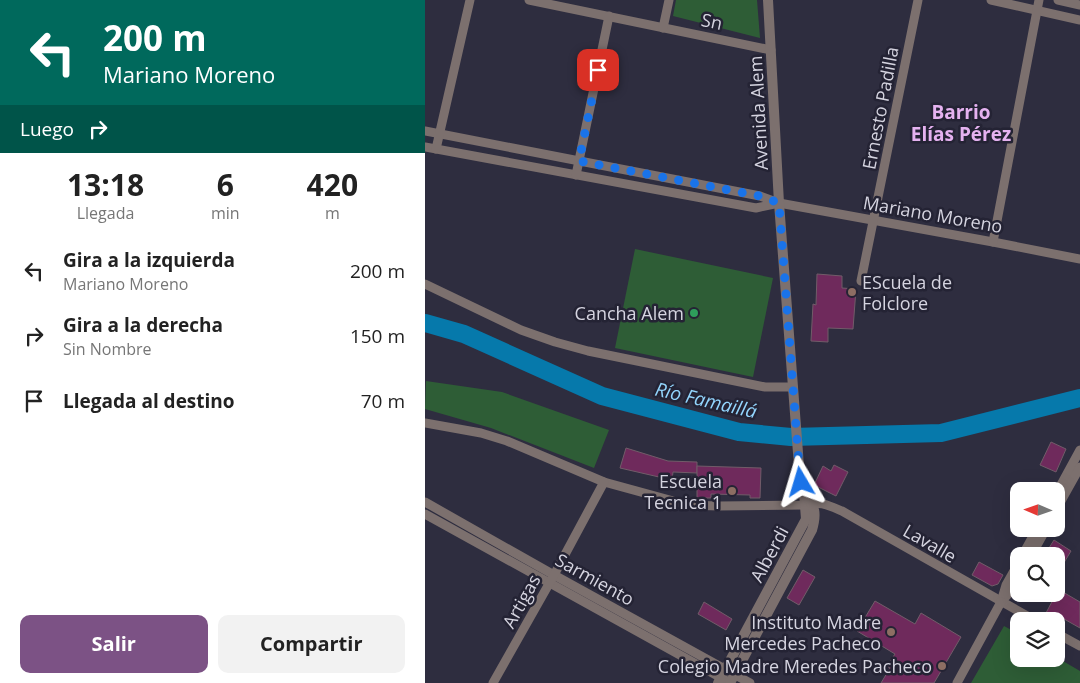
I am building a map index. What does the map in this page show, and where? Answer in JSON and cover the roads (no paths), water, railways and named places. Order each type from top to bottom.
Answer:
[{"type":"street","points":[[436,149],[470,0]]},
{"type":"street","name":"Sn","points":[[532,0],[771,50]]},
{"type":"street","points":[[663,28],[669,0]]},
{"type":"street","name":"Avenida Alem","points":[[768,0],[779,203],[793,390],[799,466],[805,493]]},
{"type":"street","name":"Ernesto Padilla","points":[[861,281],[918,0]]},
{"type":"street","points":[[991,0],[1080,20]]},
{"type":"street","points":[[993,242],[1039,0]]},
{"type":"street","points":[[1057,0],[1080,5]]},
{"type":"street","points":[[576,175],[609,16]]},
{"type":"street","name":"Mariano Moreno","points":[[425,131],[760,196],[779,203],[1080,259]]},
{"type":"street","name":"Mariano Moreno","points":[[425,147],[756,208],[779,203]]},
{"type":"street","points":[[425,284],[521,330],[579,349],[765,387],[793,390]]},
{"type":"street","name":"Lavalle","points":[[425,422],[468,430],[507,441],[604,482],[688,505],[820,503],[842,511],[1019,612]]},
{"type":"street","points":[[1063,482],[1080,450]]},
{"type":"street","points":[[1065,494],[1080,467]]},
{"type":"street","name":"Artigas","points":[[493,683],[604,482]]},
{"type":"street","name":"Alberdi","points":[[727,679],[806,519],[808,504],[805,493]]},
{"type":"street","name":"Sarmiento","points":[[425,502],[551,580]]},
{"type":"street","name":"Sarmiento","points":[[425,514],[551,580],[727,679],[750,683]]},
{"type":"street","points":[[957,683],[1001,602],[1010,578]]},
{"type":"street","points":[[1001,602],[1010,592]]},
{"type":"street","points":[[1065,638],[1080,646]]},
{"type":"waterway","name":"Río Famaillá","points":[[425,323],[464,334],[602,396],[739,432],[791,437],[941,433],[1080,398]]},
{"type":"place","name":"EScuela de Folclore","points":[[852,292]]},
{"type":"place","name":"Cancha Alem","points":[[694,313]]},
{"type":"place","name":"Escuela Tecnica 1","points":[[732,491]]},
{"type":"place","name":"Instituto Madre Mercedes Pacheco","points":[[891,632]]},
{"type":"place","name":"Colegio Madre Meredes Pacheco","points":[[942,666]]},
{"type":"district","name":"Barrio Elías Pérez","points":[[961,123]]}]
